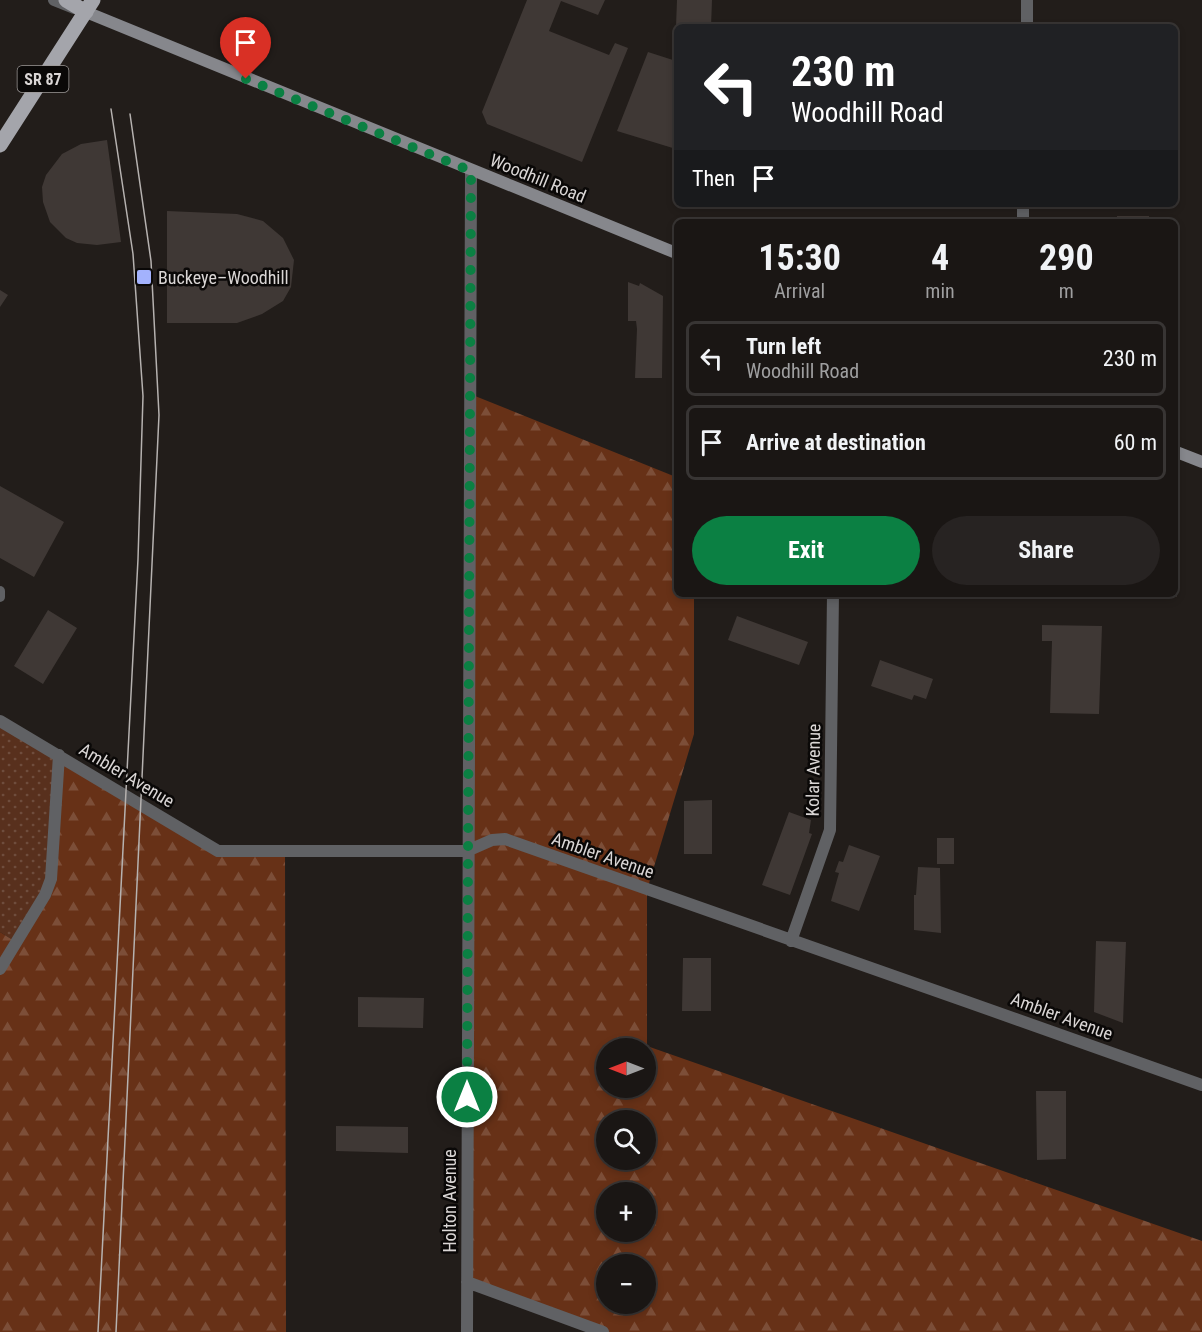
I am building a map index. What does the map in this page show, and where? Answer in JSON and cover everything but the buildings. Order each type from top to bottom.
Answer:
[{"type":"main road","points":[[66,0],[90,6]]},
{"type":"main road","name":"SR 87","points":[[0,145],[90,6]]},
{"type":"main road","name":"Woodhill Road","points":[[90,6],[471,171],[674,252]]},
{"type":"main road","points":[[1178,453],[1202,462]]},
{"type":"street","name":"Woodhill Road","points":[[54,0],[90,6]]},
{"type":"street","points":[[1027,0],[1027,24]]},
{"type":"street","name":"Holton Avenue","points":[[467,1332],[471,171]]},
{"type":"street","name":"Kolar Avenue","points":[[791,940],[830,830],[833,597]]},
{"type":"street","name":"Ambler Avenue","points":[[0,721],[218,851],[467,851],[492,840],[505,839],[1202,1085]]},
{"type":"street","points":[[0,969],[45,895],[51,879],[59,755]]},
{"type":"street","points":[[467,1282],[603,1332]]},
{"type":"lane","points":[[0,591],[0,597]]},
{"type":"shaded area","points":[[0,721],[59,755],[51,879],[16,942],[0,932]]},
{"type":"green space","points":[[470,394],[674,476],[674,597],[694,597],[694,734],[647,890],[647,1038],[596,1038],[596,1098],[656,1098],[656,1049],[1202,1241],[1202,1332],[591,1332],[467,1282]]},
{"type":"green space","points":[[59,755],[218,851],[285,851],[286,1332],[0,1332],[0,932],[16,942],[45,895]]},
{"type":"tram line","points":[[98,1332],[138,559],[143,396],[133,254],[111,109]]},
{"type":"tram line","points":[[116,1332],[159,415],[151,261],[130,114]]},
{"type":"place","name":"Buckeye–Woodhill","points":[[144,277]]},
{"type":"route","points":[[246,79],[471,171],[467,1097]]}]
